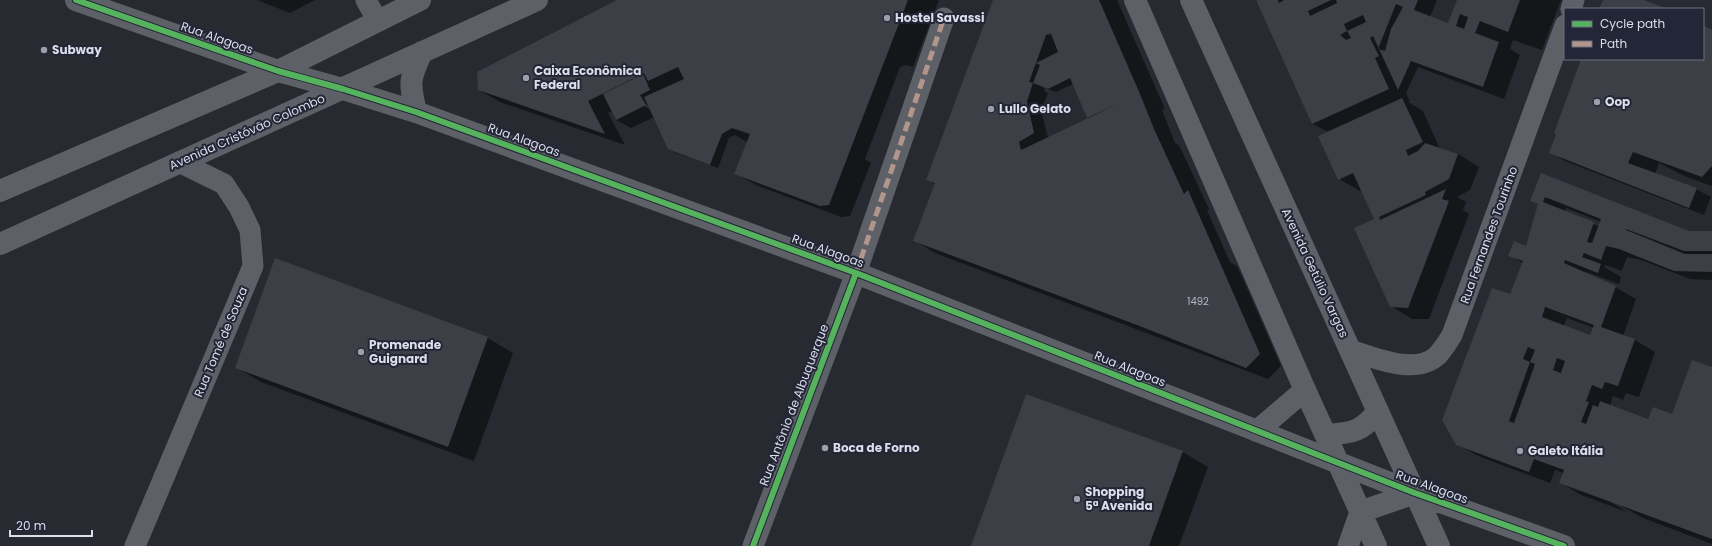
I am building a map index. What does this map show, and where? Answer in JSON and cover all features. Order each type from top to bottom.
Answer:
[{"type":"main road","name":"Rua Alagoas","points":[[76,0],[278,71],[343,89],[416,112],[856,272],[1416,493],[1564,546]]},
{"type":"main road","points":[[0,191],[278,71],[376,20],[420,0]]},
{"type":"main road","name":"Avenida Cristóvão Colombo","points":[[0,244],[537,0]]},
{"type":"main road","points":[[1135,0],[1305,390],[1376,546]]},
{"type":"main road","name":"Avenida Getúlio Vargas","points":[[1191,0],[1439,546]]},
{"type":"main road","points":[[416,112],[411,91],[412,73],[422,52]]},
{"type":"main road","points":[[1257,431],[1305,390]]},
{"type":"main road","points":[[1326,436],[1355,431],[1368,424],[1378,411]]},
{"type":"main road","points":[[1360,512],[1416,493]]},
{"type":"street","points":[[366,0],[376,20]]},
{"type":"street","name":"Rua Antônio de Albuquerque","points":[[753,546],[856,272],[944,18]]},
{"type":"street","name":"Rua Fernandes Tourinho","points":[[1350,350],[1387,363],[1423,365],[1437,355],[1452,335],[1564,28]]},
{"type":"street","name":"Rua Tomé de Souza","points":[[135,546],[253,266],[250,230],[239,207],[224,184],[179,162]]},
{"type":"street","points":[[1348,546],[1360,512]]},
{"type":"building","points":[[617,0],[908,0],[829,205],[820,206],[734,174],[750,134],[732,128],[722,134],[710,165],[668,149],[644,97],[684,79],[678,67],[648,81],[644,73],[588,101],[605,134],[478,90],[477,72]]},
{"type":"building","points":[[993,0],[1099,0],[1154,129],[1184,194],[1188,190],[1260,354],[1246,368],[1137,325],[913,241],[935,183],[926,180]],"holes":[[[1051,34],[1058,52],[1036,63],[1046,35]],[[1036,63],[1040,65],[1033,83],[1029,82]],[[1070,78],[1087,118],[1118,104],[1021,150],[1019,142],[1034,133],[1027,101],[1033,83],[1048,89]]]},
{"type":"building","points":[[1256,0],[1278,0],[1279,3],[1284,0],[1331,0],[1308,11],[1310,16],[1337,3],[1336,0],[1418,0],[1414,10],[1448,23],[1457,0],[1520,0],[1508,32],[1480,21],[1475,33],[1499,42],[1483,87],[1411,61],[1398,90],[1379,49],[1385,51],[1391,29],[1403,7],[1396,4],[1378,48],[1373,36],[1370,38],[1379,56],[1375,58],[1389,89],[1312,124]],"holes":[[[1460,14],[1468,17],[1464,29],[1456,26]],[[1363,15],[1366,22],[1347,31],[1344,24]],[[1347,31],[1351,38],[1346,40],[1340,35]]]},
{"type":"building","points":[[1603,0],[1644,0],[1664,8],[1599,8]]},
{"type":"building","points":[[1704,26],[1712,30],[1712,166],[1702,177],[1633,152],[1628,163],[1697,188],[1689,208],[1549,153],[1556,134],[1554,133],[1581,60],[1704,60]]},
{"type":"building","points":[[643,74],[650,90],[640,95],[646,105],[616,120],[603,94]]},
{"type":"building","points":[[1402,98],[1423,142],[1406,150],[1408,156],[1418,151],[1425,143],[1458,154],[1449,179],[1425,192],[1426,195],[1379,217],[1380,220],[1446,189],[1442,199],[1449,201],[1408,308],[1390,307],[1354,228],[1374,219],[1353,173],[1338,180],[1318,136]]},
{"type":"building","points":[[1541,173],[1689,231],[1712,231],[1712,251],[1684,251],[1626,229],[1685,254],[1712,254],[1712,272],[1674,271],[1619,249],[1606,246],[1601,260],[1584,253],[1582,257],[1601,264],[1598,273],[1565,260],[1564,263],[1616,286],[1601,327],[1635,339],[1618,386],[1605,382],[1602,389],[1592,385],[1586,401],[1589,402],[1581,422],[1586,424],[1593,405],[1598,407],[1600,401],[1648,419],[1653,407],[1672,414],[1692,360],[1712,367],[1712,539],[1559,483],[1564,470],[1534,459],[1529,472],[1456,445],[1442,420],[1492,288],[1510,294],[1523,261],[1508,256],[1514,241],[1526,246],[1538,204],[1530,201]],"holes":[[[1545,197],[1601,219],[1592,243],[1587,242],[1594,222],[1543,202]],[[1545,307],[1594,325],[1590,335],[1542,317]],[[1528,347],[1535,350],[1530,362],[1523,359]],[[1557,358],[1565,361],[1561,373],[1553,370]],[[1530,362],[1535,364],[1514,423],[1509,421]]]},
{"type":"building","name":"Promenade Guignard","points":[[275,258],[488,337],[448,447],[235,368]]},
{"type":"building","name":"Shopping 5ª Avenida","points":[[1026,394],[1183,451],[1149,546],[971,546]]},
{"type":"marked path","points":[[856,273],[944,18]]},
{"type":"cycle path","points":[[76,0],[278,71],[343,89],[416,112],[856,273],[1415,493],[1564,546]]},
{"type":"cycle path","points":[[753,546],[856,273]]},
{"type":"place","name":"Hostel Savassi","points":[[887,18]]},
{"type":"place","name":"Subway","points":[[44,50]]},
{"type":"place","name":"Caixa Econômica Federal","points":[[526,78]]},
{"type":"place","name":"Oop","points":[[1597,102]]},
{"type":"place","name":"Lullo Gelato","points":[[991,109]]},
{"type":"place","name":"Promenade Guignard","points":[[361,352]]},
{"type":"place","name":"Boca de Forno","points":[[825,448]]},
{"type":"place","name":"Galeto Itália","points":[[1520,451]]},
{"type":"place","name":"Shopping 5ª Avenida","points":[[1077,499]]}]
